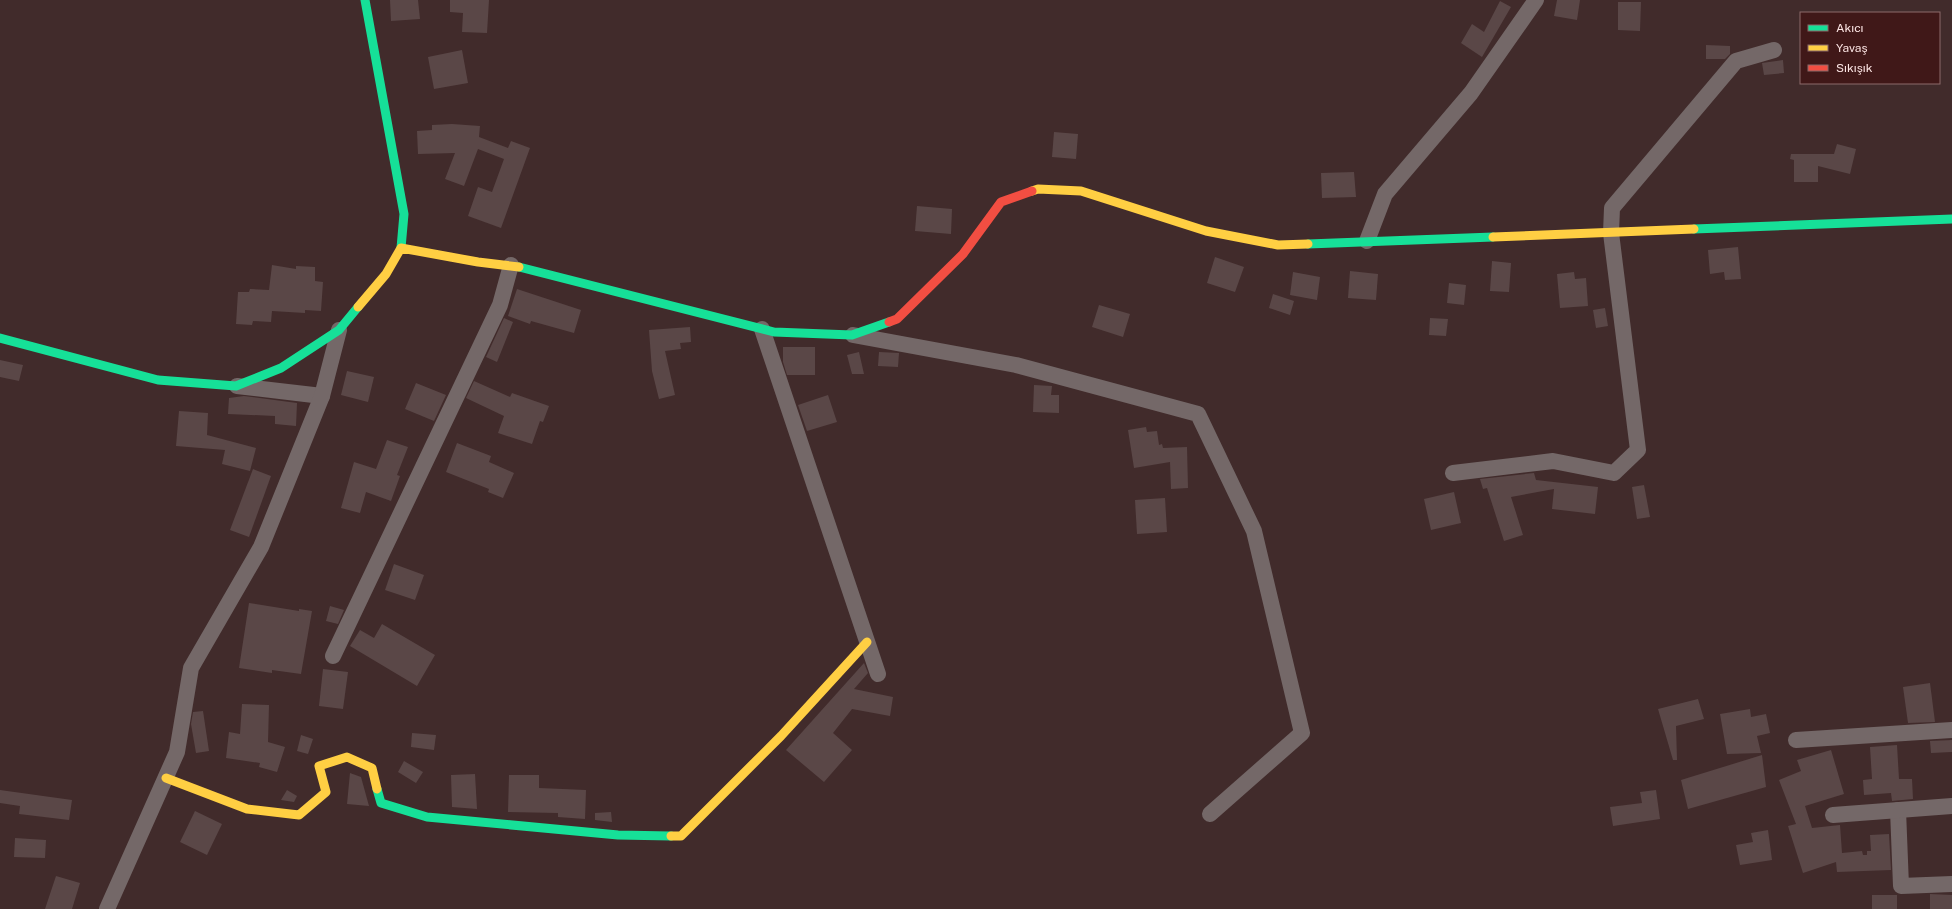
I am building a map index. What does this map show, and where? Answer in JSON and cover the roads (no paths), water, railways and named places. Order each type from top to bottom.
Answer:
[{"type":"street","points":[[236,386],[281,368],[339,330],[386,274],[401,248],[404,214],[365,0]]},
{"type":"street","points":[[1367,242],[1385,194],[1471,93],[1536,0]]},
{"type":"street","points":[[1453,473],[1553,461],[1614,473],[1638,450],[1611,233],[1612,208],[1736,61],[1774,50]]},
{"type":"street","points":[[852,335],[897,318],[963,254],[1001,202],[1038,189],[1081,190],[1206,231],[1278,245],[1952,219]]},
{"type":"street","points":[[401,248],[478,262],[511,265],[774,332],[852,335],[1016,365],[1198,414],[1254,531],[1302,733],[1210,814]]},
{"type":"street","points":[[333,656],[500,305],[511,265]]},
{"type":"street","points":[[762,329],[878,674]]},
{"type":"street","points":[[107,909],[178,752],[191,668],[261,547],[322,396],[339,330]]},
{"type":"street","points":[[0,338],[158,380],[236,386],[322,396]]},
{"type":"street","points":[[166,778],[247,809],[299,815],[326,792],[319,766],[347,757],[372,768],[382,803],[427,817],[618,835],[681,836],[781,736],[867,642]]},
{"type":"street","points":[[1796,740],[1952,730]]},
{"type":"street","points":[[1832,815],[1952,806]]},
{"type":"street","points":[[1898,810],[1901,886],[1952,884]]}]
